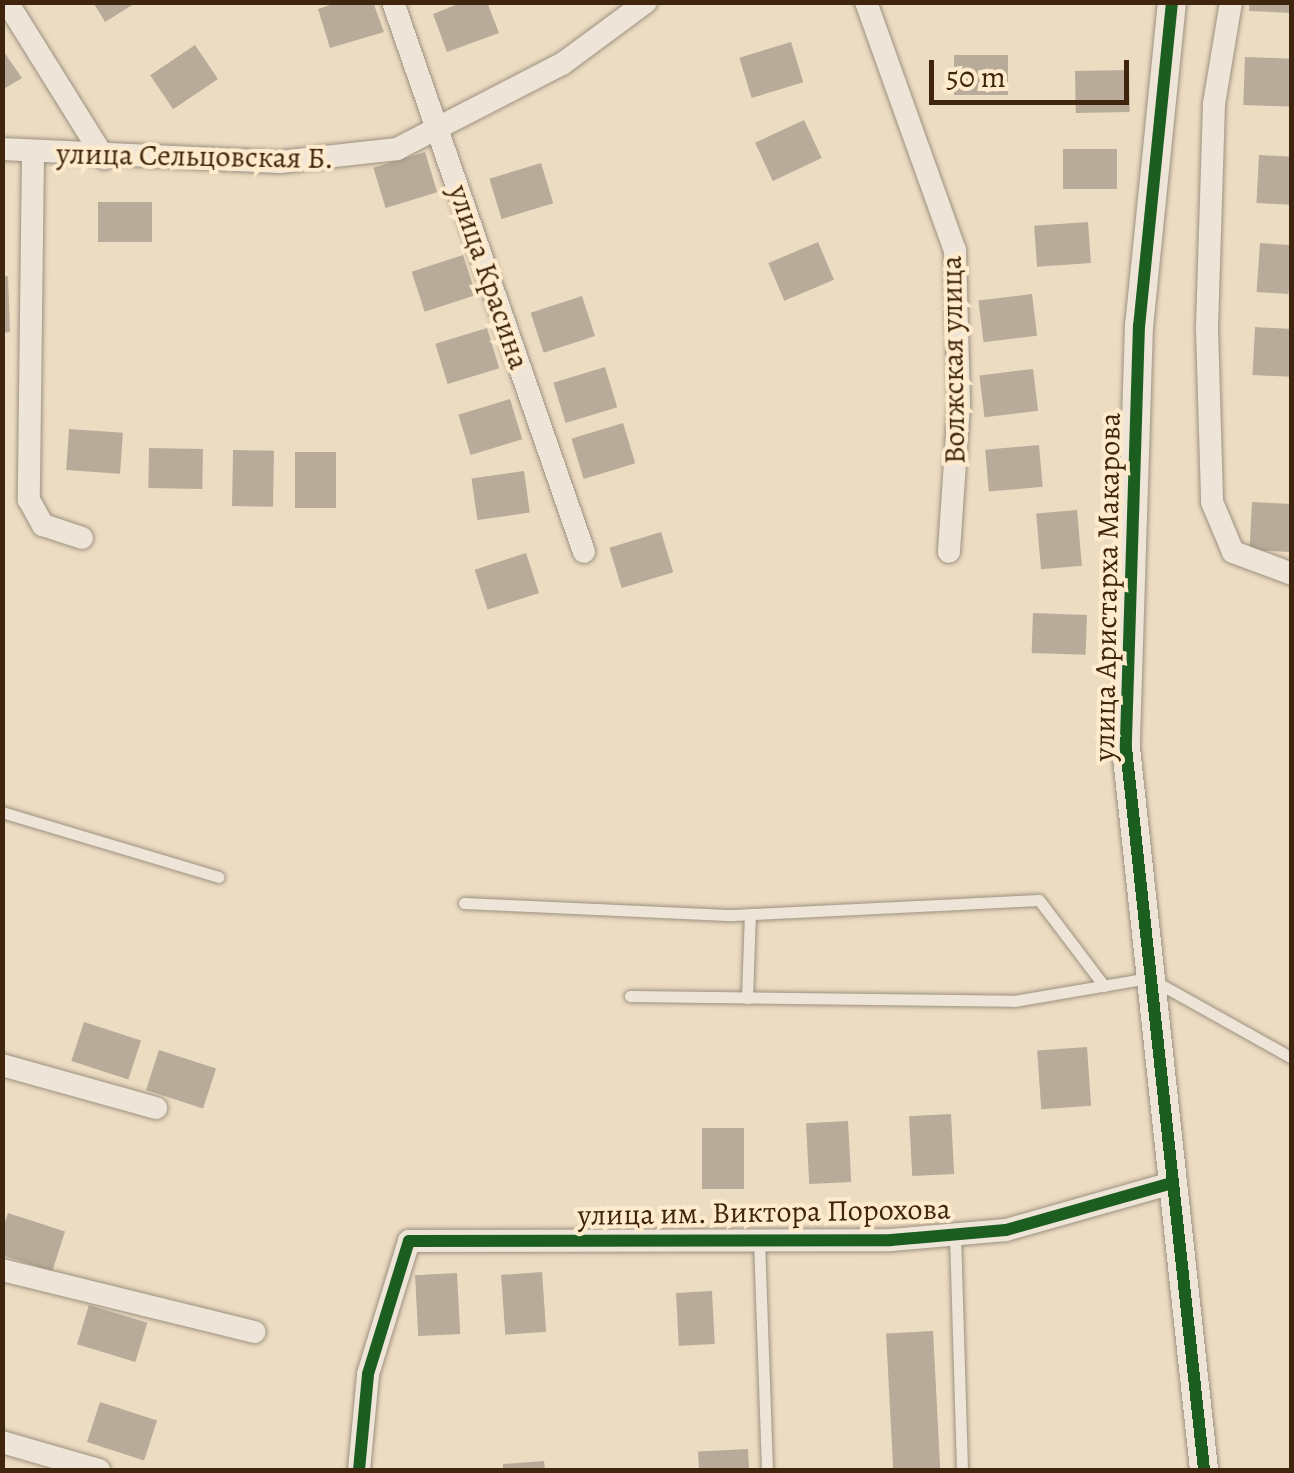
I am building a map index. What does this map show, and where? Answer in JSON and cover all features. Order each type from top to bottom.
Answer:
[{"type":"street","points":[[7,2],[104,158]]},
{"type":"street","name":"улица Красина","points":[[393,2],[584,552]]},
{"type":"street","name":"улица Сельцовская Б.","points":[[2,149],[104,158],[337,160],[438,132],[562,64],[646,2]]},
{"type":"street","name":"Волжская улица","points":[[866,2],[955,250],[959,404],[950,552]]},
{"type":"street","name":"улица Аристарха Макарова","points":[[1172,2],[1139,325],[1126,646],[1126,748],[1204,1470]]},
{"type":"street","points":[[1230,2],[1214,104],[1207,329],[1212,502],[1233,552],[1292,574]]},
{"type":"street","points":[[33,153],[29,500],[43,525],[82,538]]},
{"type":"street","points":[[2,1065],[156,1108]]},
{"type":"street","name":"улица им. Виктора Порохова","points":[[360,1470],[368,1374],[409,1241],[759,1240],[954,1234],[1006,1230],[1172,1183]]},
{"type":"street","points":[[2,1270],[254,1332]]},
{"type":"street","points":[[2,1442],[100,1470]]},
{"type":"lane","points":[[2,812],[218,877]]},
{"type":"lane","points":[[464,904],[750,914],[1039,900],[1104,986]]},
{"type":"lane","points":[[747,998],[750,914]]},
{"type":"lane","points":[[630,996],[1014,1002],[1149,978],[1292,1058]]},
{"type":"lane","points":[[954,1234],[962,1470]]},
{"type":"lane","points":[[759,1240],[767,1470]]},
{"type":"building","points":[[93,2],[137,2],[105,22]]},
{"type":"building","points":[[339,2],[373,2],[384,32],[330,48],[318,9]]},
{"type":"building","points":[[463,2],[487,2],[499,33],[447,52],[433,14]]},
{"type":"building","points":[[1249,2],[1292,2],[1292,13],[1249,11]]},
{"type":"building","points":[[791,42],[803,82],[752,98],[739,58]]},
{"type":"building","points":[[195,45],[218,79],[173,109],[150,75]]},
{"type":"building","points":[[2,49],[22,78],[2,90]]},
{"type":"building","points":[[954,55],[1008,55],[1008,95],[954,95]]},
{"type":"building","points":[[1245,57],[1292,59],[1290,107],[1243,105]]},
{"type":"building","points":[[1129,70],[1130,112],[1076,113],[1075,71]]},
{"type":"building","points":[[804,120],[822,158],[773,181],[755,143]]},
{"type":"building","points":[[1063,149],[1117,149],[1117,189],[1063,189]]},
{"type":"building","points":[[425,152],[437,192],[386,208],[373,168]]},
{"type":"building","points":[[1259,155],[1292,157],[1289,205],[1256,203]]},
{"type":"building","points":[[541,163],[553,203],[502,219],[489,179]]},
{"type":"building","points":[[98,202],[152,202],[152,242],[98,242]]},
{"type":"building","points":[[1088,222],[1091,263],[1037,267],[1034,226]]},
{"type":"building","points":[[818,242],[834,280],[784,301],[768,263]]},
{"type":"building","points":[[1260,243],[1292,245],[1289,294],[1257,292]]},
{"type":"building","points":[[463,255],[476,295],[425,312],[412,272]]},
{"type":"building","points":[[8,276],[10,332],[2,333],[2,277]]},
{"type":"building","points":[[1032,294],[1037,336],[984,342],[978,301]]},
{"type":"building","points":[[582,296],[595,336],[544,353],[531,313]]},
{"type":"building","points":[[1255,327],[1292,329],[1289,377],[1252,375]]},
{"type":"building","points":[[487,328],[499,368],[448,384],[435,344]]},
{"type":"building","points":[[605,367],[617,407],[566,423],[553,383]]},
{"type":"building","points":[[1033,369],[1038,411],[985,417],[979,376]]},
{"type":"building","points":[[510,399],[522,439],[471,455],[458,415]]},
{"type":"building","points":[[623,423],[635,463],[584,479],[571,439]]},
{"type":"building","points":[[69,429],[123,433],[120,474],[66,470]]},
{"type":"building","points":[[1039,445],[1043,487],[989,492],[985,450]]},
{"type":"building","points":[[149,448],[203,449],[202,489],[148,488]]},
{"type":"building","points":[[233,450],[274,451],[273,507],[232,506]]},
{"type":"building","points":[[295,452],[336,452],[336,508],[295,508]]},
{"type":"building","points":[[524,471],[530,513],[477,520],[472,478]]},
{"type":"building","points":[[1252,502],[1292,504],[1289,552],[1249,550]]},
{"type":"building","points":[[1077,510],[1082,566],[1041,569],[1036,514]]},
{"type":"building","points":[[661,532],[673,572],[622,588],[609,548]]},
{"type":"building","points":[[526,553],[539,593],[488,610],[475,570]]},
{"type":"building","points":[[1033,613],[1087,615],[1086,655],[1032,653]]},
{"type":"building","points":[[84,1022],[141,1041],[128,1080],[71,1061]]},
{"type":"building","points":[[1087,1047],[1091,1106],[1041,1109],[1037,1050]]},
{"type":"building","points":[[159,1050],[216,1069],[203,1108],[146,1090]]},
{"type":"building","points":[[951,1114],[954,1174],[912,1176],[909,1116]]},
{"type":"building","points":[[848,1121],[851,1182],[809,1184],[806,1123]]},
{"type":"building","points":[[702,1128],[744,1128],[744,1189],[702,1189]]},
{"type":"building","points":[[8,1213],[65,1232],[52,1271],[2,1255],[2,1231]]},
{"type":"building","points":[[542,1272],[546,1332],[505,1335],[501,1275]]},
{"type":"building","points":[[457,1273],[460,1334],[418,1336],[415,1275]]},
{"type":"building","points":[[712,1291],[715,1344],[679,1346],[676,1293]]},
{"type":"building","points":[[89,1305],[147,1323],[135,1362],[77,1344]]},
{"type":"building","points":[[933,1331],[940,1470],[893,1470],[886,1333]]},
{"type":"building","points":[[100,1402],[157,1421],[144,1460],[87,1442]]},
{"type":"building","points":[[748,1449],[749,1470],[699,1470],[698,1452]]},
{"type":"building","points":[[544,1461],[545,1470],[503,1470],[503,1464]]},
{"type":"cycle path","points":[[1172,2],[1139,325],[1126,748],[1204,1470]]},
{"type":"cycle path","points":[[359,1470],[368,1374],[409,1241],[891,1240],[1006,1230],[1172,1183]]}]
